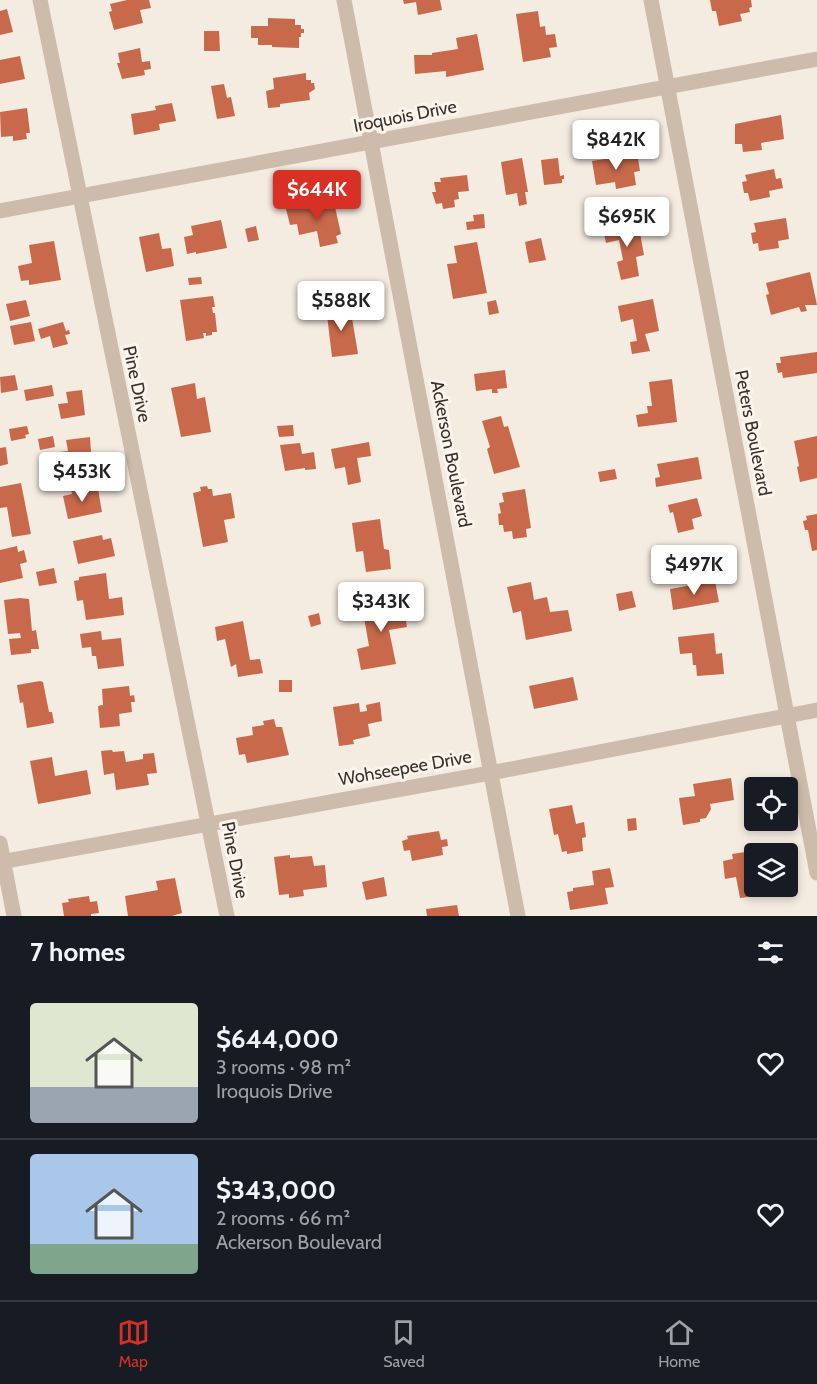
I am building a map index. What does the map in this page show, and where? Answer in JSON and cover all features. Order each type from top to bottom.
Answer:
[{"type":"street","name":"Pine Drive","points":[[40,0],[226,916]]},
{"type":"street","name":"Ackerson Boulevard","points":[[344,0],[373,143],[518,916]]},
{"type":"street","name":"Peters Boulevard","points":[[651,0],[817,873]]},
{"type":"street","name":"Iroquois Drive","points":[[0,211],[817,59]]},
{"type":"street","name":"Wohseepee Drive","points":[[2,862],[490,773],[817,710]]},
{"type":"street","points":[[0,843],[14,916]]},
{"type":"building","points":[[127,0],[149,0],[151,8],[140,10],[143,23],[114,30],[109,12],[112,11],[110,4]]},
{"type":"building","points":[[403,0],[440,0],[442,10],[418,15],[416,2],[404,4]]},
{"type":"building","points":[[710,0],[751,0],[752,7],[749,8],[750,12],[740,14],[742,21],[719,26],[716,11],[712,11]]},
{"type":"building","points":[[7,9],[13,32],[0,35],[0,11]]},
{"type":"building","points":[[538,11],[540,27],[545,26],[546,35],[555,34],[557,47],[549,48],[551,57],[523,62],[516,14]]},
{"type":"building","points":[[268,18],[295,19],[295,25],[301,25],[301,29],[304,29],[304,33],[301,33],[299,37],[299,48],[258,45],[258,38],[251,38],[251,26],[268,26]]},
{"type":"building","points":[[204,31],[219,31],[220,51],[204,51]]},
{"type":"building","points":[[477,34],[484,70],[446,77],[446,71],[415,74],[414,55],[432,55],[432,53],[458,49],[456,38]]},
{"type":"building","points":[[140,48],[142,62],[150,61],[151,69],[144,70],[145,75],[122,79],[117,63],[120,63],[118,53]]},
{"type":"building","points":[[20,56],[25,79],[0,84],[0,60]]},
{"type":"building","points":[[306,73],[306,80],[314,83],[315,89],[309,93],[310,100],[268,108],[266,91],[274,89],[273,78]]},
{"type":"building","points":[[224,84],[227,98],[231,97],[235,116],[217,119],[211,86]]},
{"type":"building","points":[[172,103],[176,121],[159,124],[160,130],[134,135],[131,114],[156,110],[155,106]]},
{"type":"building","points":[[27,108],[30,133],[26,133],[27,139],[13,141],[13,136],[1,137],[0,112]]},
{"type":"building","points":[[781,115],[784,139],[761,143],[762,150],[743,152],[742,144],[735,144],[735,124]]},
{"type":"building","points":[[631,155],[631,159],[638,158],[640,171],[634,172],[636,185],[616,189],[615,182],[596,185],[592,161]]},
{"type":"building","points":[[522,158],[528,192],[525,192],[527,204],[519,206],[517,193],[506,195],[501,162]]},
{"type":"building","points":[[558,158],[560,176],[564,175],[562,183],[544,185],[541,160]]},
{"type":"building","points":[[774,169],[776,179],[781,178],[783,188],[769,191],[770,197],[750,201],[748,193],[744,193],[742,182],[747,181],[745,175]]},
{"type":"building","points":[[467,175],[469,191],[458,192],[459,199],[454,200],[455,207],[443,209],[442,203],[436,204],[432,192],[436,192],[434,182],[441,182],[440,178]]},
{"type":"building","points":[[333,198],[341,234],[336,236],[338,243],[320,247],[317,231],[299,235],[297,224],[290,225],[286,209]]},
{"type":"building","points":[[484,214],[485,228],[467,230],[466,222],[474,221],[473,215]]},
{"type":"building","points":[[786,218],[789,239],[778,241],[779,248],[759,251],[758,243],[753,244],[751,233],[756,232],[754,223]]},
{"type":"building","points":[[221,220],[227,248],[187,254],[184,237],[193,235],[191,226]]},
{"type":"building","points":[[638,222],[644,255],[636,257],[639,276],[621,280],[617,262],[623,260],[619,240],[606,243],[603,229]]},
{"type":"building","points":[[256,226],[259,240],[248,242],[245,229]]},
{"type":"building","points":[[159,233],[162,249],[171,248],[174,266],[146,272],[139,237]]},
{"type":"building","points":[[541,238],[546,260],[529,263],[525,242]]},
{"type":"building","points":[[54,241],[61,280],[29,285],[29,280],[21,281],[18,266],[32,263],[29,245]]},
{"type":"building","points":[[477,242],[487,293],[453,299],[447,264],[457,263],[454,246]]},
{"type":"building","points":[[810,272],[817,305],[805,305],[807,311],[801,312],[799,307],[771,315],[766,295],[769,294],[766,283]]},
{"type":"building","points":[[201,277],[202,284],[189,285],[188,278]]},
{"type":"building","points":[[213,296],[215,307],[212,307],[217,332],[206,336],[206,333],[203,333],[204,338],[186,341],[180,300]]},
{"type":"building","points":[[653,299],[659,331],[645,334],[650,351],[632,354],[630,342],[637,341],[633,319],[621,322],[618,306]]},
{"type":"building","points":[[26,300],[30,316],[10,321],[6,304]]},
{"type":"building","points":[[496,300],[499,313],[489,315],[487,302]]},
{"type":"building","points":[[344,303],[346,319],[352,318],[358,354],[332,357],[328,305]]},
{"type":"building","points":[[31,322],[35,341],[14,345],[10,326]]},
{"type":"building","points":[[63,322],[66,331],[69,330],[70,334],[65,335],[68,344],[53,348],[50,336],[41,339],[38,329]]},
{"type":"building","points":[[817,352],[817,373],[783,378],[782,372],[778,373],[776,363],[781,363],[780,357]]},
{"type":"building","points":[[505,370],[507,388],[497,389],[498,393],[492,393],[492,389],[476,391],[474,374]]},
{"type":"building","points":[[15,375],[18,390],[1,393],[0,377]]},
{"type":"building","points":[[672,379],[677,422],[638,427],[636,415],[648,413],[647,406],[652,406],[649,382]]},
{"type":"building","points":[[195,383],[197,399],[205,397],[211,432],[181,437],[171,388]]},
{"type":"building","points":[[52,385],[54,396],[26,401],[24,390]]},
{"type":"building","points":[[82,390],[85,415],[61,419],[58,404],[68,403],[66,392]]},
{"type":"building","points":[[501,416],[504,427],[508,426],[520,467],[494,474],[487,449],[490,447],[482,421]]},
{"type":"building","points":[[293,425],[294,436],[279,437],[277,426]]},
{"type":"building","points":[[27,426],[29,434],[25,435],[26,438],[11,441],[9,429]]},
{"type":"building","points":[[53,436],[55,447],[40,450],[38,439]]},
{"type":"building","points":[[817,436],[817,478],[800,482],[794,441]]},
{"type":"building","points":[[90,437],[92,467],[62,471],[59,452],[68,451],[66,440]]},
{"type":"building","points":[[369,442],[371,456],[357,458],[361,482],[348,485],[345,467],[335,469],[331,449]]},
{"type":"building","points":[[300,443],[302,454],[314,452],[316,469],[285,471],[280,445]]},
{"type":"building","points":[[6,447],[8,464],[0,466],[0,448]]},
{"type":"building","points":[[698,457],[702,479],[656,487],[655,478],[660,477],[657,464]]},
{"type":"building","points":[[615,469],[617,479],[600,482],[598,472]]},
{"type":"building","points":[[21,483],[31,534],[12,537],[7,507],[0,508],[0,487]]},
{"type":"building","points":[[86,486],[87,491],[98,489],[102,512],[68,519],[63,496],[72,494],[71,489]]},
{"type":"building","points":[[207,486],[208,489],[212,489],[213,496],[231,493],[235,518],[224,520],[228,542],[203,547],[193,493],[201,491],[200,487]]},
{"type":"building","points":[[525,489],[531,528],[526,529],[527,537],[513,539],[512,531],[504,532],[503,525],[499,525],[498,514],[501,513],[499,503],[504,502],[502,493]]},
{"type":"building","points":[[697,498],[702,516],[692,519],[694,529],[678,533],[673,512],[670,513],[668,505]]},
{"type":"building","points":[[817,514],[817,550],[812,551],[808,530],[805,530],[803,521],[807,520],[806,516]]},
{"type":"building","points":[[380,519],[384,549],[389,550],[391,569],[366,572],[363,551],[356,552],[352,523]]},
{"type":"building","points":[[102,535],[103,540],[111,538],[115,556],[78,564],[73,541]]},
{"type":"building","points":[[17,546],[18,552],[24,550],[27,562],[20,564],[23,578],[0,583],[0,550]]},
{"type":"building","points":[[54,568],[57,583],[39,586],[36,572]]},
{"type":"building","points":[[106,573],[109,599],[122,597],[124,615],[86,620],[83,600],[77,601],[74,581],[79,580],[79,577]]},
{"type":"building","points":[[715,581],[719,602],[673,610],[670,589]]},
{"type":"building","points":[[531,582],[534,600],[547,597],[550,612],[568,610],[572,631],[526,640],[521,611],[513,613],[507,587]]},
{"type":"building","points":[[632,591],[636,607],[619,611],[616,594]]},
{"type":"building","points":[[29,599],[32,631],[36,630],[39,649],[31,649],[31,653],[11,655],[9,639],[21,638],[20,633],[8,634],[4,600]]},
{"type":"building","points":[[402,599],[407,627],[389,630],[396,664],[361,670],[357,649],[369,646],[362,606]]},
{"type":"building","points":[[319,613],[321,624],[311,627],[308,616]]},
{"type":"building","points":[[243,621],[250,660],[260,659],[263,673],[238,677],[236,664],[231,667],[225,639],[217,641],[215,627]]},
{"type":"building","points":[[101,631],[102,640],[121,638],[124,666],[98,669],[96,656],[92,656],[91,647],[82,648],[80,634]]},
{"type":"building","points":[[714,633],[716,654],[722,653],[724,674],[697,676],[692,653],[680,654],[678,637]]},
{"type":"building","points":[[573,677],[578,700],[534,709],[529,686]]},
{"type":"building","points":[[279,680],[292,680],[292,692],[279,692]]},
{"type":"building","points":[[43,682],[49,712],[52,712],[54,723],[27,728],[23,702],[20,703],[17,685]]},
{"type":"building","points":[[129,686],[130,696],[134,695],[135,702],[131,702],[132,712],[119,714],[120,726],[100,728],[98,706],[103,705],[102,689]]},
{"type":"building","points":[[380,702],[382,721],[368,724],[370,736],[353,740],[354,744],[339,746],[333,707],[359,703],[360,712],[367,711],[366,705]]},
{"type":"building","points":[[274,719],[276,727],[282,727],[289,755],[247,763],[245,754],[239,755],[236,738],[253,735],[252,727],[264,725],[263,721]]},
{"type":"building","points":[[112,750],[113,752],[124,751],[126,762],[143,759],[143,754],[154,753],[157,773],[147,774],[149,785],[116,790],[114,773],[104,775],[101,751]]},
{"type":"building","points":[[52,757],[55,776],[87,770],[91,794],[38,804],[30,761]]},
{"type":"building","points":[[731,778],[734,800],[710,804],[711,809],[706,818],[700,819],[700,822],[683,825],[679,798],[695,796],[693,784]]},
{"type":"building","points":[[572,805],[576,824],[584,822],[586,837],[582,838],[583,851],[567,854],[567,851],[562,852],[558,834],[554,835],[549,809]]},
{"type":"building","points":[[636,818],[637,830],[628,831],[627,819]]},
{"type":"building","points":[[439,831],[441,840],[447,839],[448,846],[442,847],[443,855],[412,861],[410,850],[404,851],[402,841],[408,839],[407,836]]},
{"type":"building","points":[[744,852],[744,897],[748,897],[740,898],[736,877],[725,879],[723,861],[733,859],[732,854]]},
{"type":"building","points":[[290,855],[290,858],[312,856],[314,866],[325,865],[327,887],[303,890],[304,896],[289,898],[289,894],[279,895],[274,857]]},
{"type":"building","points":[[610,868],[614,887],[605,888],[608,904],[570,910],[567,892],[573,891],[573,888],[594,885],[592,871]]},
{"type":"building","points":[[384,877],[387,896],[366,900],[362,882]]},
{"type":"building","points":[[175,878],[182,913],[172,916],[128,916],[125,896],[158,890],[156,881]]},
{"type":"building","points":[[89,896],[90,902],[97,901],[99,913],[91,914],[91,916],[64,916],[62,903],[69,902],[68,899]]},
{"type":"building","points":[[457,905],[459,916],[427,916],[426,909]]}]
